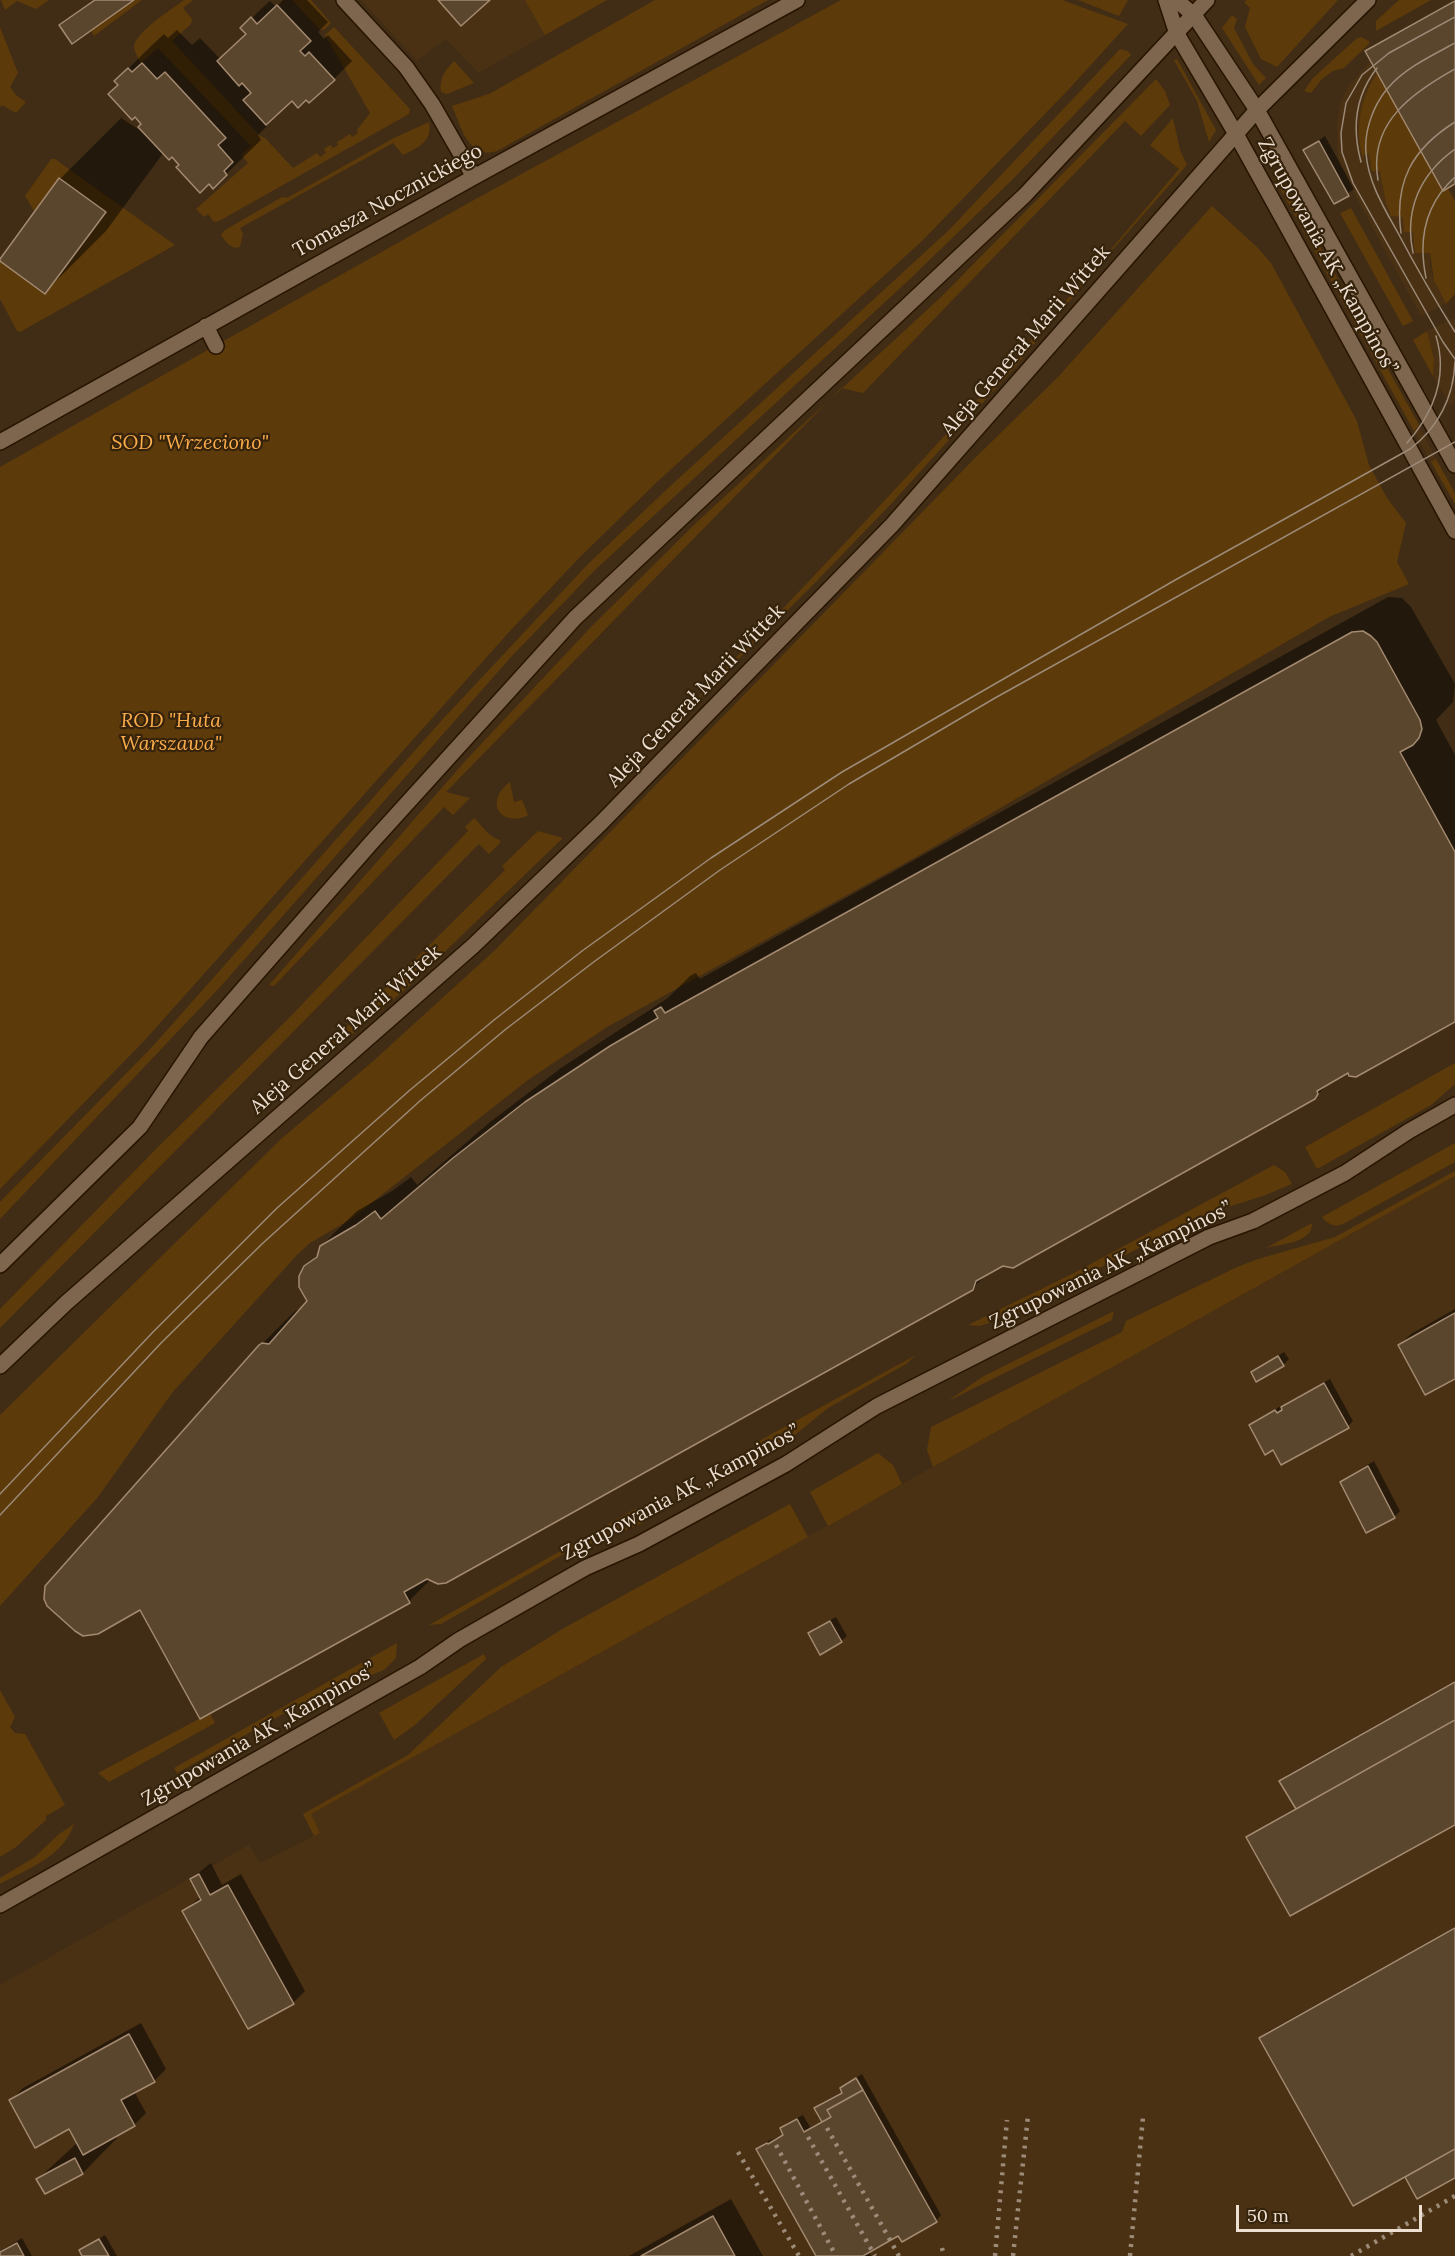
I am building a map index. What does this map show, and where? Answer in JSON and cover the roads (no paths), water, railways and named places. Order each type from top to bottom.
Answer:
[{"type":"street","points":[[344,0],[406,67],[437,111],[474,177]]},
{"type":"street","name":"Tomasza Nocznickiego","points":[[0,442],[474,177],[797,0]]},
{"type":"street","name":"Zgrupowania AK „Kampinos”","points":[[1166,0],[1177,34],[1236,134],[1455,531]]},
{"type":"street","name":"Zgrupowania AK „Kampinos”","points":[[1176,0],[1194,15],[1257,110],[1455,465]]},
{"type":"street","points":[[0,1264],[140,1127],[201,1036],[371,843],[575,618],[1025,195],[1208,0]]},
{"type":"street","name":"Aleja Generał Marii Wittek","points":[[0,1366],[66,1303],[473,946],[601,823],[892,525],[1257,110],[1368,0]]},
{"type":"street","points":[[206,326],[216,346]]},
{"type":"street","name":"Zgrupowania AK „Kampinos”","points":[[0,1905],[420,1667],[459,1641],[588,1566],[639,1544],[786,1464],[877,1406],[1209,1237],[1253,1221],[1353,1169],[1409,1131],[1455,1106]]},
{"type":"tram line","points":[[1455,17],[1389,53],[1362,75],[1346,103],[1341,133],[1342,152],[1353,183],[1443,342],[1455,359]]},
{"type":"tram line","points":[[1455,43],[1410,69],[1387,89],[1370,119],[1366,136],[1367,164],[1387,214],[1455,332]]},
{"type":"tram line","points":[[1361,162],[1358,150],[1357,113],[1364,90],[1377,68]]},
{"type":"tram line","points":[[1378,180],[1377,160],[1380,142],[1387,126],[1397,112],[1423,88],[1455,69]]},
{"type":"tram line","points":[[1401,233],[1400,198],[1409,168],[1427,144],[1455,122]]},
{"type":"tram line","points":[[1413,253],[1411,222],[1418,194],[1432,170],[1455,149]]},
{"type":"tram line","points":[[1426,278],[1423,250],[1426,223],[1437,199],[1455,177]]},
{"type":"tram line","points":[[1407,443],[1425,419],[1436,393],[1440,365],[1436,336]]},
{"type":"tram line","points":[[0,1494],[153,1332],[277,1208],[410,1090],[582,951],[711,858],[842,772],[1177,579],[1410,449],[1429,431],[1443,411],[1451,387],[1455,361]]},
{"type":"tram line","points":[[0,1515],[162,1342],[263,1243],[421,1100],[506,1029],[595,961],[720,870],[849,784],[995,698],[1455,442]]},
{"type":"railway","points":[[1013,2256],[1028,2116]]},
{"type":"railway","points":[[1130,2256],[1143,2117]]},
{"type":"railway","points":[[995,2256],[1007,2120]]},
{"type":"railway","points":[[827,2128],[899,2256]]},
{"type":"railway","points":[[808,2137],[875,2256]]},
{"type":"railway","points":[[776,2145],[836,2256]]},
{"type":"railway","points":[[738,2152],[799,2256]]},
{"type":"railway","points":[[1351,2256],[1455,2196]]},
{"type":"railway","points":[[942,2248],[944,2256]]},
{"type":"park label","name":"SOD \"Wrzeciono\"","points":[[190,443]]},
{"type":"park label","name":"ROD \"Huta Warszawa\"","points":[[171,732]]}]
